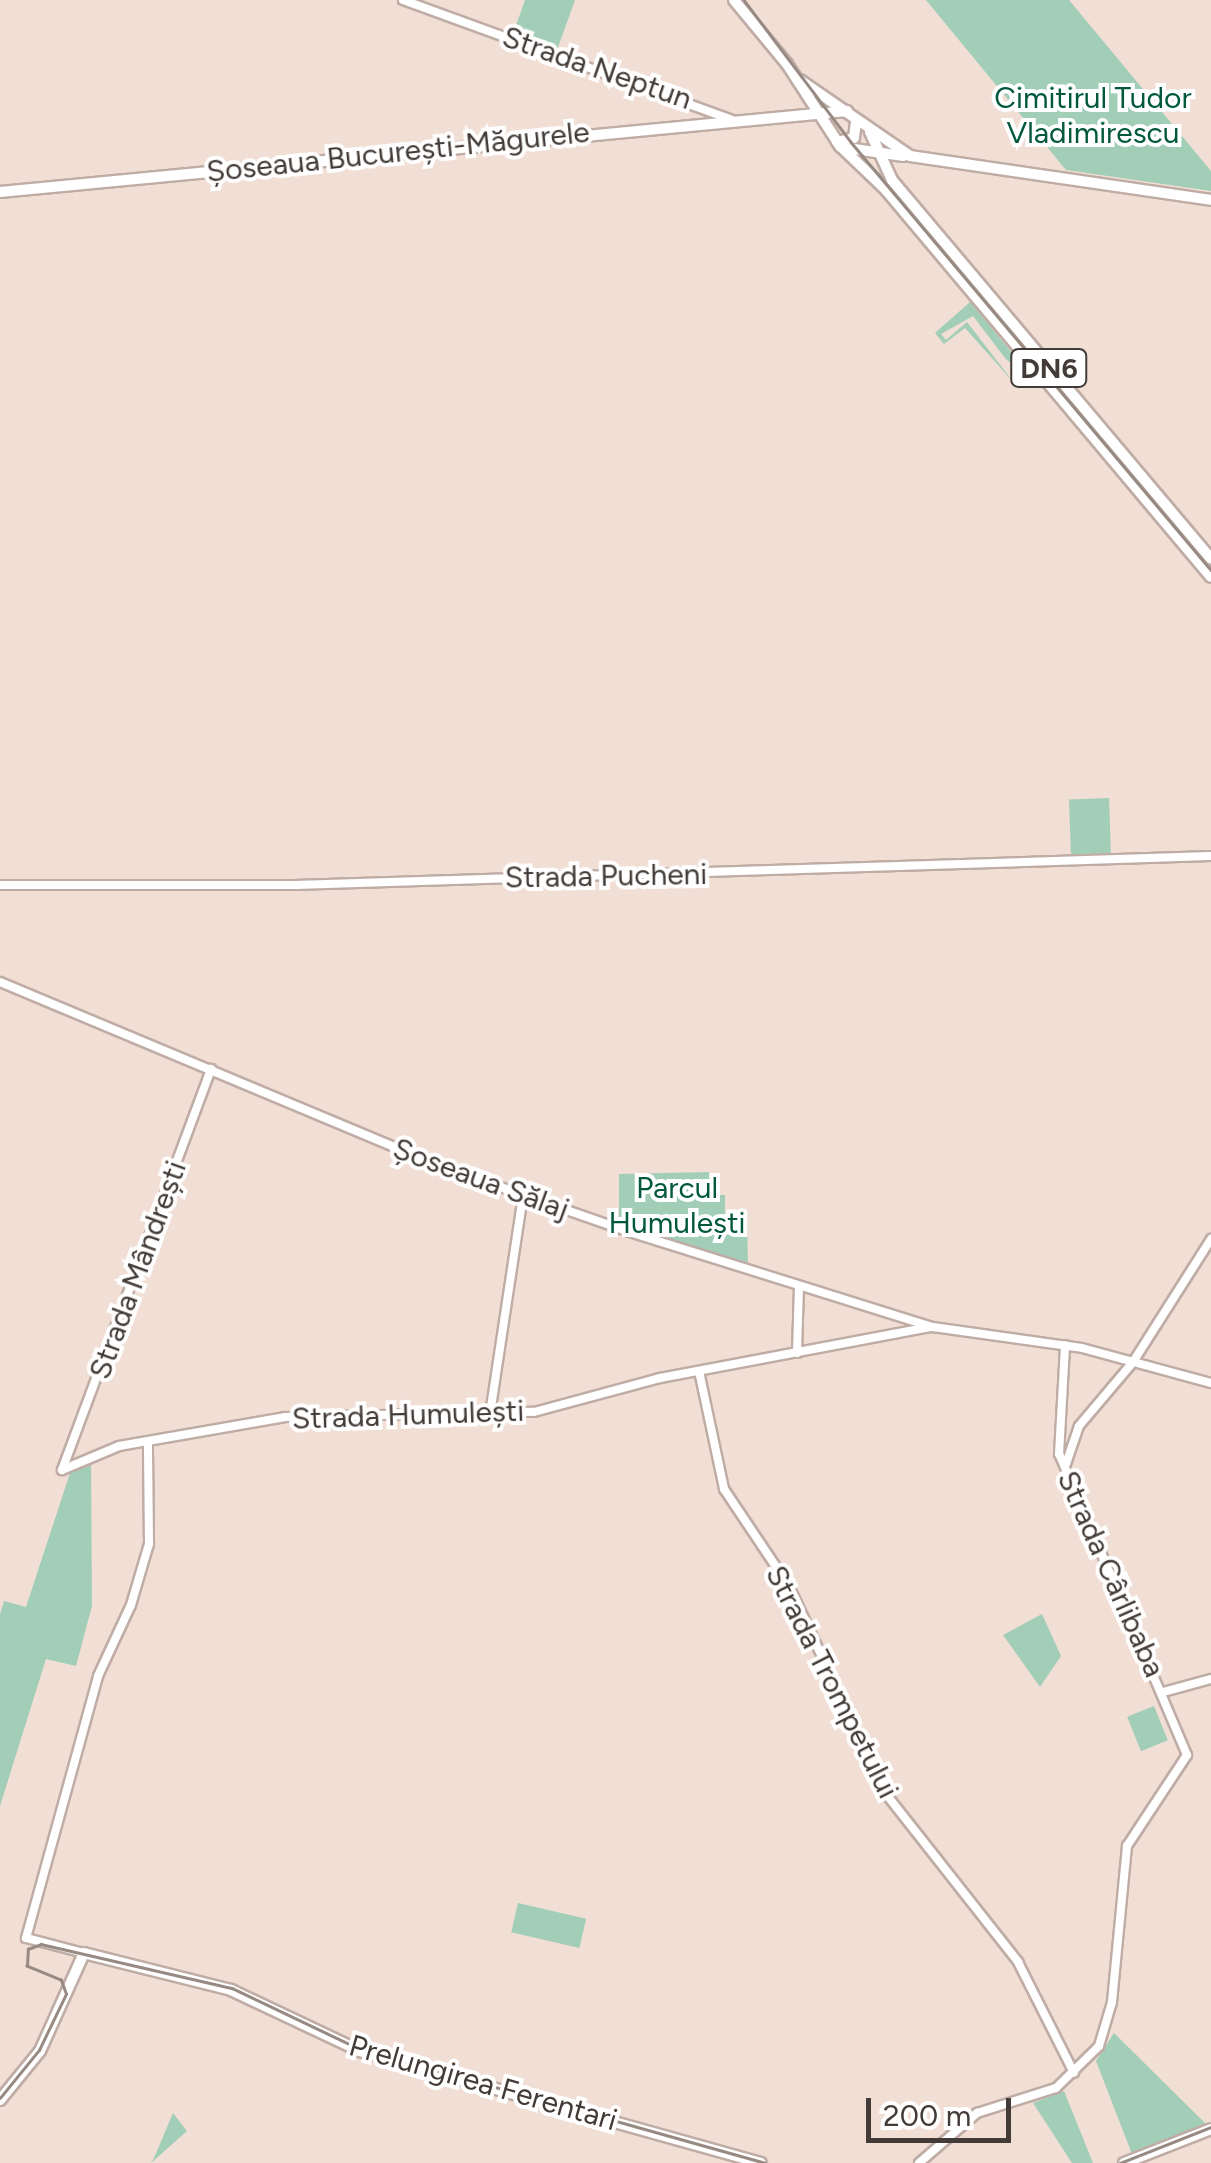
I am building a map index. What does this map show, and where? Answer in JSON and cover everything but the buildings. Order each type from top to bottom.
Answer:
[{"type":"main road","name":"DN6","points":[[734,0],[797,78],[838,144],[882,186],[1209,567]]},
{"type":"main road","name":"DN6","points":[[797,78],[870,132],[889,176],[1209,567]]},
{"type":"main road","points":[[806,93],[796,112],[827,128],[836,118],[852,116],[854,138],[838,144]]},
{"type":"main road","name":"Șoseaua București-Măgurele","points":[[0,192],[816,110],[852,116]]},
{"type":"main road","points":[[870,132],[905,156]]},
{"type":"main road","points":[[838,144],[877,154],[1211,200]]},
{"type":"main road","points":[[889,176],[889,164],[905,156]]},
{"type":"main road","points":[[0,2100],[40,2051],[79,1968],[90,1956]]},
{"type":"main road","name":"Prelungirea Ferentari","points":[[90,1956],[232,1990],[360,2051],[762,2163]]},
{"type":"main road","points":[[1124,2163],[1211,2128]]},
{"type":"street","name":"Strada Neptun","points":[[404,0],[732,120]]},
{"type":"street","name":"Strada Pucheni","points":[[0,885],[294,885],[1211,856]]},
{"type":"street","name":"Șoseaua Sălaj","points":[[0,982],[523,1196],[933,1326],[1065,1345],[1211,1384]]},
{"type":"street","name":"Strada Mândrești","points":[[62,1470],[212,1070]]},
{"type":"street","points":[[490,1414],[523,1196]]},
{"type":"street","points":[[1066,1465],[1079,1426],[1133,1362],[1211,1239]]},
{"type":"street","points":[[797,1353],[799,1286]]},
{"type":"street","points":[[895,1315],[902,1326],[895,1334]]},
{"type":"street","name":"Strada Humulești","points":[[62,1470],[148,1441],[306,1415],[534,1412],[699,1371],[933,1326]]},
{"type":"street","name":"Strada Cârlibaba","points":[[1065,1345],[1058,1428],[1066,1465],[1184,1739],[1185,1762],[1129,1841],[1110,2018],[1099,2046],[1074,2073]]},
{"type":"street","name":"Strada Trompetului","points":[[699,1371],[726,1493],[786,1580],[886,1794],[1018,1962],[1074,2073]]},
{"type":"street","points":[[1058,1428],[1079,1426]]},
{"type":"street","name":"Prelungirea Ferentari","points":[[90,1956],[26,1938],[106,1657],[135,1594],[150,1536],[148,1441]]},
{"type":"street","points":[[1163,1692],[1211,1679]]},
{"type":"street","points":[[919,2163],[977,2114],[1044,2094],[1074,2073]]},
{"type":"green space","points":[[525,0],[575,0],[557,50],[513,34]]},
{"type":"green space","name":"Cimitirul Tudor Vladimirescu","points":[[926,0],[1069,0],[1211,171],[1211,191],[1066,170]]},
{"type":"green space","points":[[970,302],[1028,372],[1024,376],[1005,358],[973,316],[941,334],[946,340],[967,322],[1015,384],[965,328],[944,344],[935,333]]},
{"type":"green space","points":[[1109,798],[1111,853],[1071,854],[1069,799]]},
{"type":"green space","name":"Parcul Humulești","points":[[709,1172],[710,1195],[725,1195],[725,1222],[747,1222],[748,1266],[619,1223],[619,1174]]},
{"type":"green space","points":[[91,1462],[92,1606],[76,1666],[46,1659],[0,1806],[0,1614],[4,1601],[26,1607],[70,1473]]},
{"type":"green space","points":[[1042,1614],[1061,1656],[1040,1687],[1003,1635]]},
{"type":"green space","points":[[1154,1706],[1168,1740],[1141,1751],[1127,1717]]},
{"type":"green space","points":[[518,1903],[586,1919],[579,1948],[511,1932]]},
{"type":"green space","points":[[1114,2033],[1206,2124],[1132,2154],[1096,2061]]},
{"type":"green space","points":[[1064,2091],[1093,2163],[1072,2163],[1033,2103]]},
{"type":"green space","points":[[173,2113],[187,2131],[151,2163],[154,2158]]},
{"type":"tram line","points":[[744,0],[851,142],[1211,570]]},
{"type":"tram line","points":[[0,2098],[39,2050],[66,1994],[61,1980],[27,1966],[28,1949],[41,1944],[232,1988],[360,2049],[765,2163]]},
{"type":"tram line","points":[[1120,2163],[1211,2127]]}]
